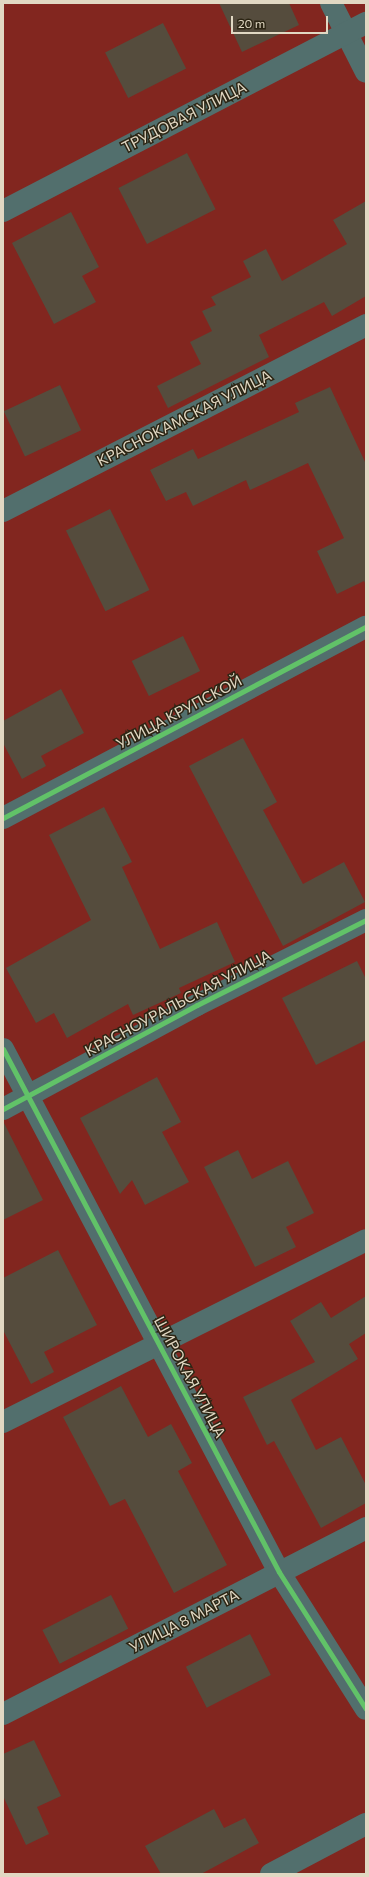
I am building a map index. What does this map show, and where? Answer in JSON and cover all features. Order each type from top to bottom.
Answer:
[{"type":"street","points":[[331,3],[366,72]]},
{"type":"street","name":"ТРУДОВАЯ УЛИЦА","points":[[3,211],[366,23]]},
{"type":"street","name":"КРАСНОКАМСКАЯ УЛИЦА","points":[[3,512],[366,325]]},
{"type":"street","name":"УЛИЦА КРУПСКОЙ","points":[[3,818],[366,627]]},
{"type":"street","name":"КРАСНОУРАЛЬСКАЯ УЛИЦА","points":[[3,1109],[197,1005],[366,920]]},
{"type":"street","name":"ШИРОКАЯ УЛИЦА","points":[[3,1050],[279,1572],[366,1709]]},
{"type":"street","points":[[3,1422],[366,1240]]},
{"type":"street","name":"УЛИЦА 8 МАРТА","points":[[3,1714],[366,1528]]},
{"type":"street","points":[[271,1874],[366,1824]]},
{"type":"shaded area","points":[[3,3],[366,3],[366,1874],[3,1874]]},
{"type":"building","points":[[219,3],[289,3],[299,25],[242,52]]},
{"type":"building","points":[[163,23],[186,68],[128,98],[105,53]]},
{"type":"building","points":[[187,153],[216,209],[147,244],[118,188]]},
{"type":"building","points":[[366,201],[366,296],[332,316],[324,302],[259,335],[269,357],[168,408],[157,386],[201,364],[190,342],[212,331],[202,311],[216,305],[211,297],[251,277],[243,261],[266,249],[282,281],[347,244],[333,220]]},
{"type":"building","points":[[71,212],[99,267],[82,276],[96,302],[54,324],[12,243]]},
{"type":"building","points":[[60,385],[81,430],[25,457],[4,411]]},
{"type":"building","points":[[330,387],[366,464],[366,585],[364,581],[337,594],[317,551],[344,538],[308,463],[250,490],[246,480],[193,506],[186,492],[166,501],[150,470],[193,449],[198,459],[299,412],[295,403]]},
{"type":"building","points":[[110,509],[149,590],[105,611],[66,530]]},
{"type":"building","points":[[183,636],[200,671],[149,696],[132,661]]},
{"type":"building","points":[[61,689],[84,733],[41,756],[46,766],[22,779],[3,743],[3,721]]},
{"type":"building","points":[[243,738],[277,802],[263,810],[303,884],[344,862],[365,902],[283,946],[189,766]]},
{"type":"building","points":[[104,807],[132,862],[122,867],[160,949],[217,922],[235,962],[179,988],[181,993],[133,1015],[128,1004],[67,1038],[54,1013],[36,1023],[6,968],[91,920],[49,835]]},
{"type":"building","points":[[357,961],[366,979],[366,1040],[316,1065],[282,998]]},
{"type":"building","points":[[157,1077],[181,1122],[162,1132],[189,1182],[145,1205],[132,1180],[120,1194],[80,1118]]},
{"type":"building","points":[[3,1121],[43,1200],[3,1220]]},
{"type":"building","points":[[238,1150],[252,1179],[288,1161],[314,1213],[286,1227],[296,1247],[255,1267],[204,1167]]},
{"type":"building","points":[[58,1250],[97,1325],[44,1352],[54,1372],[31,1384],[3,1330],[3,1278]]},
{"type":"building","points":[[366,1296],[366,1333],[349,1344],[358,1359],[291,1400],[316,1450],[341,1437],[366,1485],[366,1503],[321,1528],[274,1441],[267,1445],[243,1397],[315,1362],[290,1321],[321,1302],[331,1318]]},
{"type":"building","points":[[121,1386],[148,1437],[171,1424],[192,1463],[178,1471],[227,1565],[174,1593],[125,1499],[110,1506],[63,1417]]},
{"type":"building","points":[[111,1595],[128,1629],[60,1664],[42,1630]]},
{"type":"building","points":[[250,1634],[271,1675],[207,1708],[186,1667]]},
{"type":"building","points":[[34,1740],[61,1796],[37,1807],[49,1834],[26,1845],[3,1796],[3,1754]]},
{"type":"building","points":[[214,1809],[224,1828],[245,1818],[259,1843],[201,1874],[161,1874],[145,1846]]},
{"type":"cycle path","points":[[3,818],[366,627]]},
{"type":"cycle path","points":[[3,1109],[197,1005],[366,920]]},
{"type":"cycle path","points":[[3,1049],[279,1572],[366,1709]]}]
